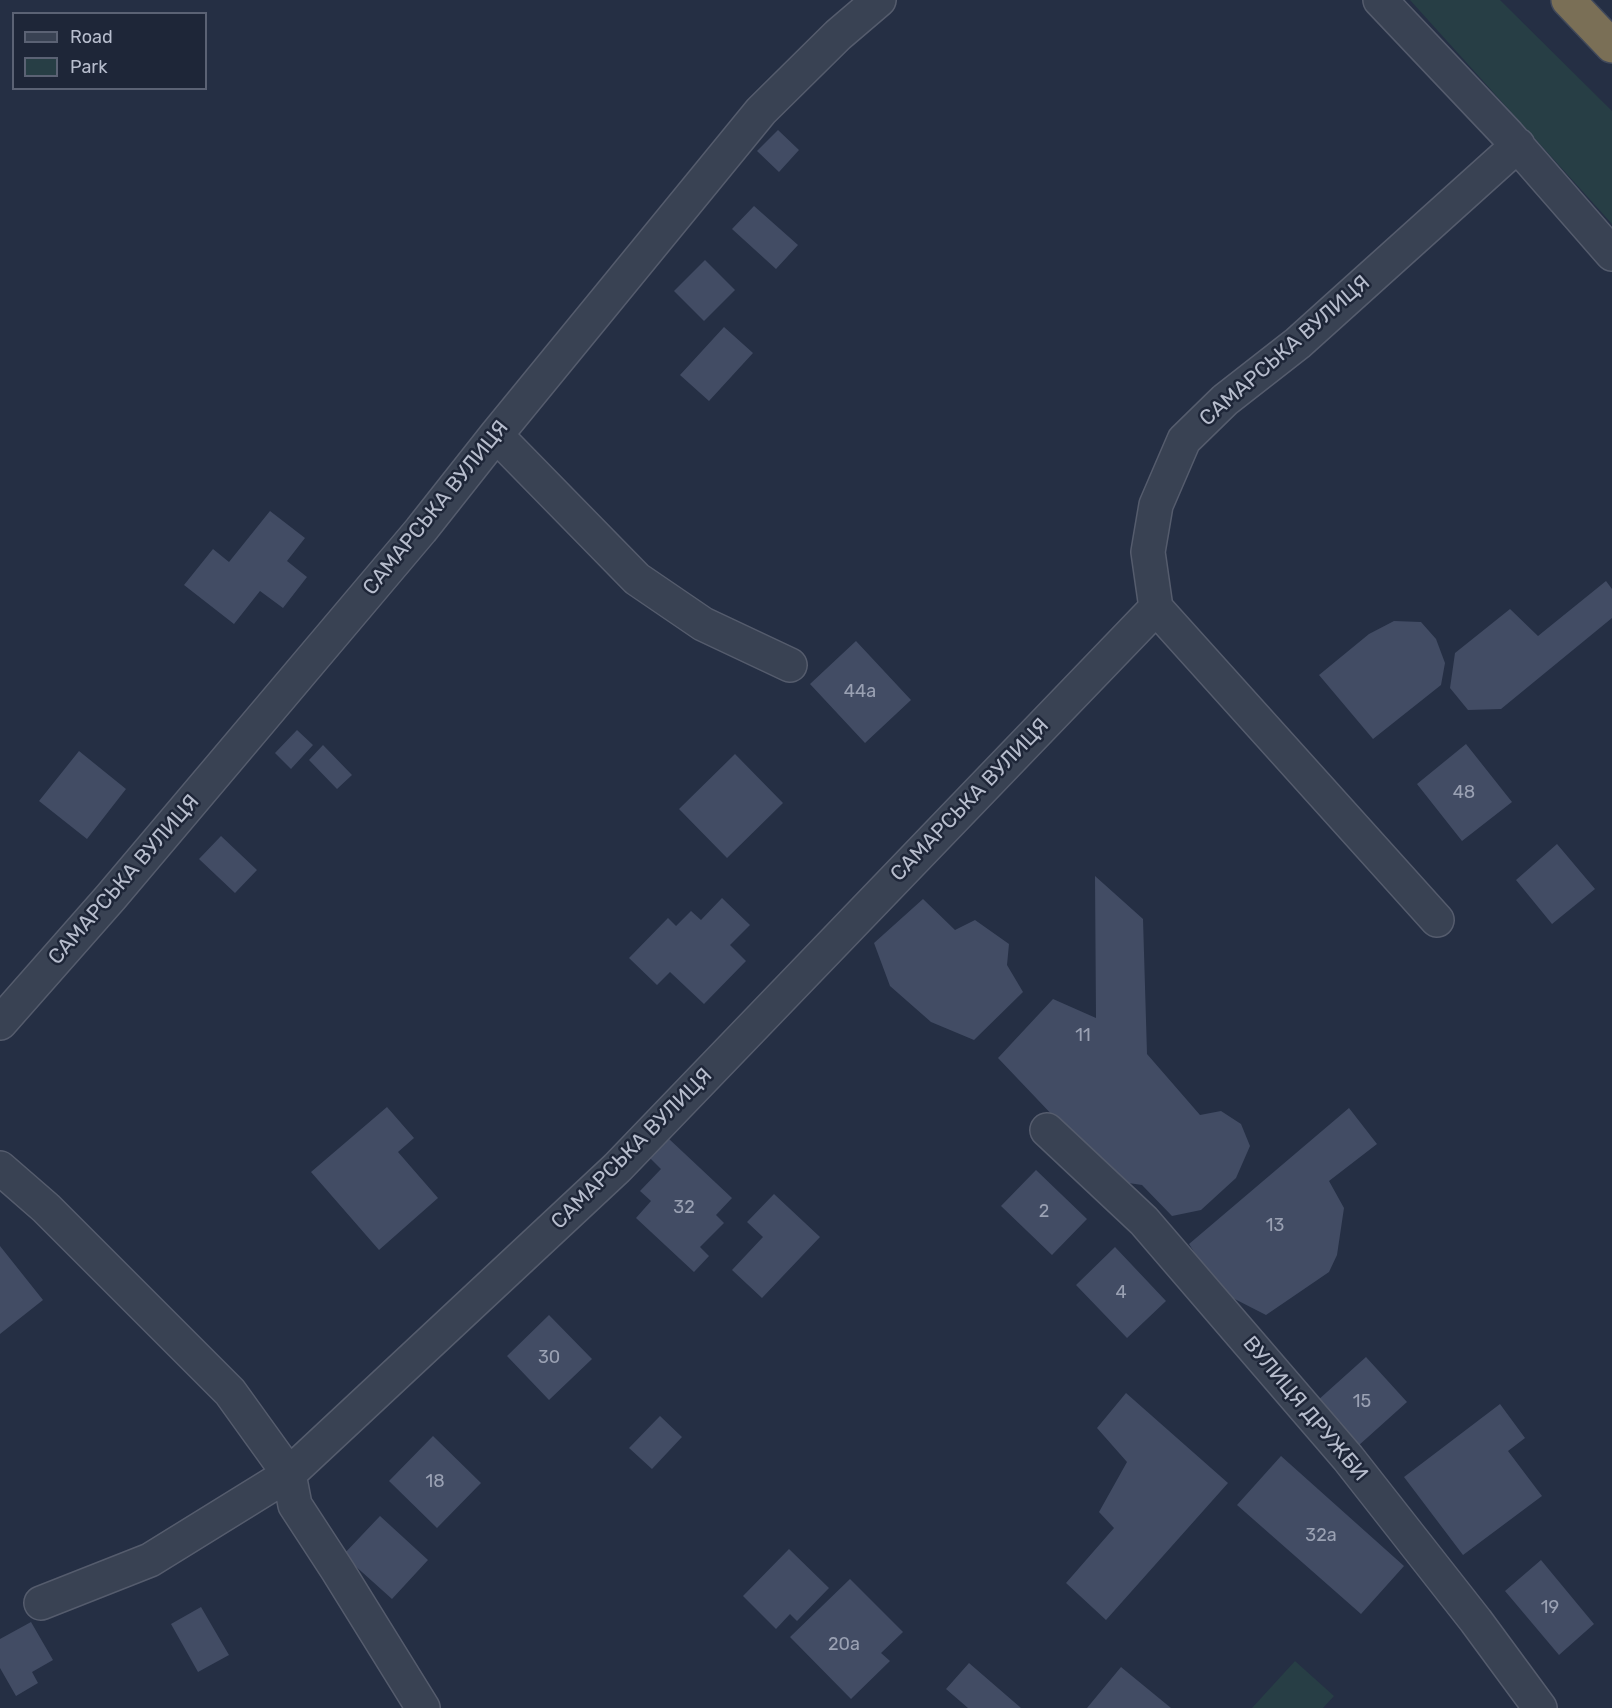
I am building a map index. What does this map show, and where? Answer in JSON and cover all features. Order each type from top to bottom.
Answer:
[{"type":"highway","points":[[1568,0],[1612,46]]},
{"type":"street","name":"САМАРСЬКА ВУЛИЦЯ","points":[[0,1023],[111,897],[406,548],[761,111],[838,35],[879,0]]},
{"type":"street","points":[[1380,0],[1518,145],[1612,254]]},
{"type":"street","name":"САМАРСЬКА ВУЛИЦЯ","points":[[41,1604],[150,1560],[289,1474],[618,1168],[1156,608],[1148,552],[1156,505],[1184,440],[1225,400],[1298,344],[1518,145]]},
{"type":"street","points":[[496,435],[638,579],[703,624],[790,665]]},
{"type":"street","points":[[1156,608],[1437,920]]},
{"type":"street","name":"ВУЛИЦЯ ДРУЖБИ","points":[[1047,1130],[1144,1221],[1290,1390],[1355,1467],[1476,1621],[1540,1708]]},
{"type":"street","points":[[0,1168],[46,1208],[230,1392],[289,1474],[295,1505],[423,1708]]},
{"type":"green space","points":[[1410,0],[1500,0],[1612,111],[1612,224]]},
{"type":"green space","points":[[1295,1661],[1334,1696],[1323,1708],[1252,1708]]},
{"type":"building","points":[[778,130],[799,150],[779,172],[757,151]]},
{"type":"building","points":[[754,206],[798,245],[776,269],[732,229]]},
{"type":"building","points":[[705,260],[735,290],[704,321],[674,291]]},
{"type":"building","points":[[724,327],[753,353],[709,401],[680,375]]},
{"type":"building","points":[[270,511],[305,538],[287,561],[307,577],[283,608],[260,591],[234,624],[184,585],[213,549],[229,562]]},
{"type":"building","points":[[1606,581],[1612,589],[1612,618],[1501,709],[1468,710],[1450,688],[1455,653],[1510,609],[1538,636]]},
{"type":"building","points":[[1394,621],[1421,622],[1436,639],[1445,663],[1441,685],[1373,739],[1319,675],[1369,634]]},
{"type":"building","points":[[856,641],[911,700],[865,743],[810,684]]},
{"type":"building","points":[[297,730],[313,745],[291,769],[275,753]]},
{"type":"building","points":[[1466,744],[1512,802],[1462,841],[1417,784]]},
{"type":"building","points":[[323,745],[352,775],[337,789],[309,760]]},
{"type":"building","points":[[79,751],[126,789],[87,839],[39,801]]},
{"type":"building","points":[[735,754],[783,803],[727,858],[679,809]]},
{"type":"building","points":[[221,836],[257,870],[235,893],[199,859]]},
{"type":"building","points":[[1557,844],[1595,889],[1552,924],[1516,880]]},
{"type":"building","points":[[1095,876],[1143,919],[1147,1054],[1200,1115],[1221,1111],[1241,1124],[1250,1146],[1236,1178],[1201,1210],[1172,1216],[1142,1185],[1115,1181],[998,1058],[1053,999],[1096,1018]]},
{"type":"building","points":[[722,898],[750,925],[730,945],[746,961],[704,1004],[670,972],[657,985],[629,958],[668,918],[676,926],[691,911],[701,920]]},
{"type":"building","points":[[923,899],[955,930],[975,920],[1009,944],[1007,965],[1023,992],[974,1040],[931,1022],[890,986],[874,943]]},
{"type":"building","points":[[387,1107],[414,1138],[398,1152],[438,1198],[379,1250],[311,1172]]},
{"type":"building","points":[[1349,1108],[1377,1144],[1329,1181],[1344,1208],[1337,1255],[1329,1272],[1266,1315],[1219,1291],[1189,1244]]},
{"type":"building","points":[[668,1138],[732,1198],[716,1215],[724,1223],[700,1247],[709,1256],[694,1272],[636,1218],[651,1201],[640,1191],[661,1169],[650,1158]]},
{"type":"building","points":[[1036,1170],[1087,1219],[1052,1255],[1001,1206]]},
{"type":"building","points":[[774,1194],[820,1237],[762,1298],[732,1270],[763,1237],[747,1222]]},
{"type":"building","points":[[0,1246],[43,1300],[0,1334]]},
{"type":"building","points":[[1115,1247],[1166,1301],[1127,1338],[1076,1285]]},
{"type":"building","points":[[549,1315],[592,1359],[549,1400],[507,1356]]},
{"type":"building","points":[[1366,1357],[1407,1402],[1358,1446],[1317,1401]]},
{"type":"building","points":[[1126,1393],[1228,1483],[1106,1620],[1066,1583],[1114,1528],[1099,1512],[1127,1462],[1097,1428]]},
{"type":"building","points":[[1500,1404],[1525,1438],[1508,1451],[1542,1496],[1463,1555],[1404,1477]]},
{"type":"building","points":[[660,1416],[682,1437],[652,1469],[629,1448]]},
{"type":"building","points":[[433,1436],[481,1483],[437,1528],[389,1481]]},
{"type":"building","points":[[1281,1456],[1404,1566],[1361,1614],[1237,1505]]},
{"type":"building","points":[[380,1516],[428,1560],[392,1599],[343,1555]]},
{"type":"building","points":[[789,1549],[829,1588],[797,1621],[790,1614],[776,1629],[743,1596]]},
{"type":"building","points":[[1541,1560],[1594,1624],[1559,1655],[1505,1591]]},
{"type":"building","points":[[850,1579],[903,1632],[881,1653],[890,1661],[851,1699],[790,1637]]},
{"type":"building","points":[[201,1607],[229,1655],[198,1672],[171,1624]]},
{"type":"building","points":[[31,1622],[53,1660],[32,1672],[38,1683],[16,1696],[0,1668],[0,1639]]},
{"type":"building","points":[[969,1663],[1021,1708],[968,1708],[946,1689]]},
{"type":"building","points":[[1121,1667],[1171,1708],[1087,1708]]}]
